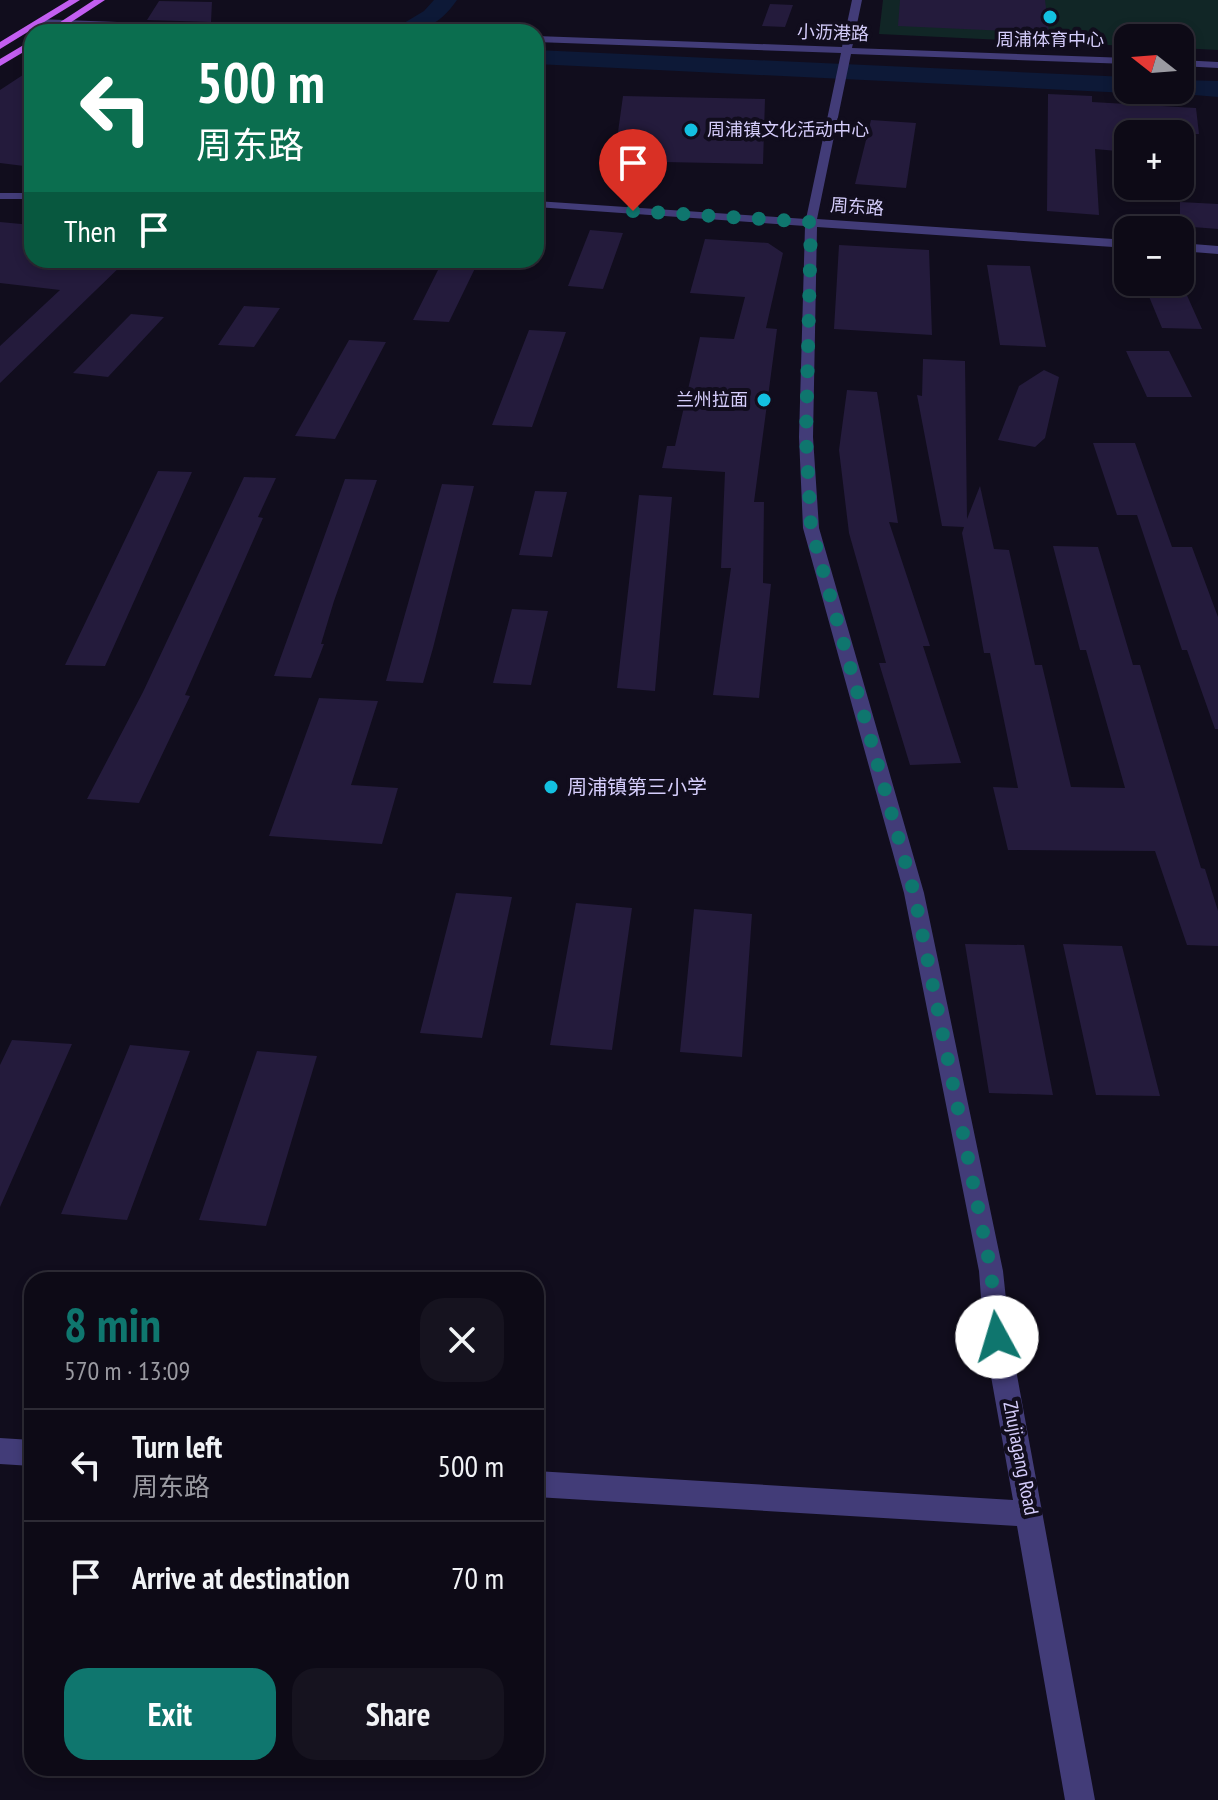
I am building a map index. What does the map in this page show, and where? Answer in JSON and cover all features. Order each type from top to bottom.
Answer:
[{"type":"main road","points":[[36,24],[75,0]]},
{"type":"main road","points":[[64,23],[100,0]]},
{"type":"main road","points":[[0,46],[24,31]]},
{"type":"main road","points":[[0,63],[24,48]]},
{"type":"street","points":[[845,53],[857,0]]},
{"type":"street","points":[[41,21],[87,24]]},
{"type":"street","name":"小沥港路","points":[[544,39],[845,53],[1114,61]]},
{"type":"street","name":"Zhujiagang Road","points":[[845,53],[811,222],[806,437],[811,528],[914,893],[991,1271],[997,1337],[1080,1800]]},
{"type":"street","points":[[1194,64],[1218,65]]},
{"type":"street","points":[[0,196],[24,196]]},
{"type":"street","name":"周东路","points":[[544,205],[1114,243]]},
{"type":"street","points":[[1194,248],[1218,250]]},
{"type":"street","points":[[0,1451],[24,1452]]},
{"type":"street","points":[[544,1484],[1031,1514]]},
{"type":"green space","name":"周浦体育中心","points":[[883,0],[1218,0],[1218,50],[1194,49],[1194,24],[1114,24],[1114,45],[879,34]]},
{"type":"building","points":[[900,0],[1045,0],[1049,33],[898,26]]},
{"type":"building","points":[[159,1],[212,2],[211,22],[147,20]]},
{"type":"building","points":[[770,4],[793,5],[785,27],[762,26]]},
{"type":"building","points":[[24,74],[24,166],[0,163],[0,90]]},
{"type":"building","points":[[1048,94],[1092,96],[1092,102],[1196,108],[1199,134],[1194,134],[1194,120],[1114,120],[1114,151],[1095,149],[1099,215],[1047,211]]},
{"type":"building","name":"周浦镇文化活动中心","points":[[623,96],[765,99],[763,164],[614,161]]},
{"type":"building","points":[[871,120],[916,123],[906,188],[855,184]]},
{"type":"building","points":[[1180,202],[1218,204],[1218,229],[1194,227],[1194,216],[1180,216]]},
{"type":"building","points":[[0,222],[24,224],[24,268],[119,268],[0,383],[0,346],[60,290],[0,283]]},
{"type":"building","points":[[590,230],[623,233],[603,289],[568,286]]},
{"type":"building","points":[[705,239],[768,243],[783,253],[766,328],[777,329],[754,502],[764,502],[763,583],[771,584],[759,698],[713,695],[731,568],[721,568],[725,472],[662,468],[667,446],[675,446],[700,337],[734,339],[745,297],[690,293]]},
{"type":"building","points":[[839,245],[929,250],[932,335],[834,329]]},
{"type":"building","points":[[987,265],[1030,266],[1046,347],[1000,345]]},
{"type":"building","points":[[439,268],[475,268],[449,322],[413,320]]},
{"type":"building","points":[[1149,296],[1187,296],[1202,329],[1162,328]]},
{"type":"building","points":[[244,306],[280,308],[254,347],[218,345]]},
{"type":"building","points":[[131,314],[164,317],[108,377],[73,373]]},
{"type":"building","points":[[529,330],[566,332],[532,427],[492,425]]},
{"type":"building","points":[[349,340],[386,342],[335,439],[295,436]]},
{"type":"building","points":[[1126,351],[1169,351],[1192,397],[1147,397]]},
{"type":"building","points":[[923,359],[965,361],[967,519],[980,486],[994,549],[1009,550],[1035,665],[1042,665],[1071,787],[1125,788],[1086,650],[1080,650],[1053,546],[1098,547],[1133,665],[1140,665],[1201,868],[1205,869],[1218,911],[1218,946],[1187,945],[1155,851],[1008,850],[993,787],[1018,788],[990,653],[984,653],[962,533],[964,527],[942,526],[917,395],[922,396]]},
{"type":"building","points":[[1044,370],[1059,377],[1045,438],[1035,447],[998,440],[1019,386]]},
{"type":"building","points":[[847,390],[877,392],[898,523],[889,522],[930,646],[923,646],[961,763],[910,765],[879,663],[886,663],[849,533],[839,450]]},
{"type":"building","points":[[1093,443],[1135,443],[1172,547],[1192,547],[1218,617],[1218,729],[1215,729],[1187,650],[1182,650],[1137,515],[1117,515]]},
{"type":"building","points":[[158,471],[192,472],[105,666],[65,665]]},
{"type":"building","points":[[244,477],[276,478],[258,517],[263,518],[185,695],[190,696],[139,803],[87,799],[143,692]]},
{"type":"building","points":[[345,479],[377,480],[334,601],[321,644],[324,644],[311,678],[274,676]]},
{"type":"building","points":[[442,484],[474,486],[433,648],[423,683],[386,681]]},
{"type":"building","points":[[535,491],[567,492],[552,557],[519,555]]},
{"type":"building","points":[[639,495],[672,497],[655,691],[617,688]]},
{"type":"building","points":[[512,609],[548,611],[531,685],[493,683]]},
{"type":"building","points":[[319,698],[378,701],[351,785],[398,788],[382,844],[269,836]]},
{"type":"building","points":[[456,893],[512,897],[482,1038],[420,1033]]},
{"type":"building","points":[[576,903],[632,908],[612,1050],[550,1045]]},
{"type":"building","points":[[694,909],[752,914],[742,1057],[680,1052]]},
{"type":"building","points":[[965,944],[1024,945],[1053,1095],[989,1093]]},
{"type":"building","points":[[1063,944],[1122,946],[1160,1096],[1096,1095]]},
{"type":"building","points":[[12,1040],[72,1044],[0,1207],[0,1065]]},
{"type":"building","points":[[130,1045],[190,1051],[127,1220],[61,1214]]},
{"type":"building","points":[[257,1051],[317,1056],[266,1226],[199,1220]]},
{"type":"waterway","points":[[416,24],[432,16],[446,0]]},
{"type":"waterway","points":[[544,57],[1114,84]]},
{"type":"waterway","points":[[1194,88],[1218,89]]},
{"type":"place","name":"周浦体育中心","points":[[1050,17]]},
{"type":"place","name":"周浦镇文化活动中心","points":[[691,130]]},
{"type":"place","name":"兰州拉面","points":[[764,400]]},
{"type":"place","name":"周浦镇第三小学","points":[[551,787]]},
{"type":"route","points":[[633,211],[811,222],[806,437],[811,528],[914,893],[991,1271],[997,1337]]}]
